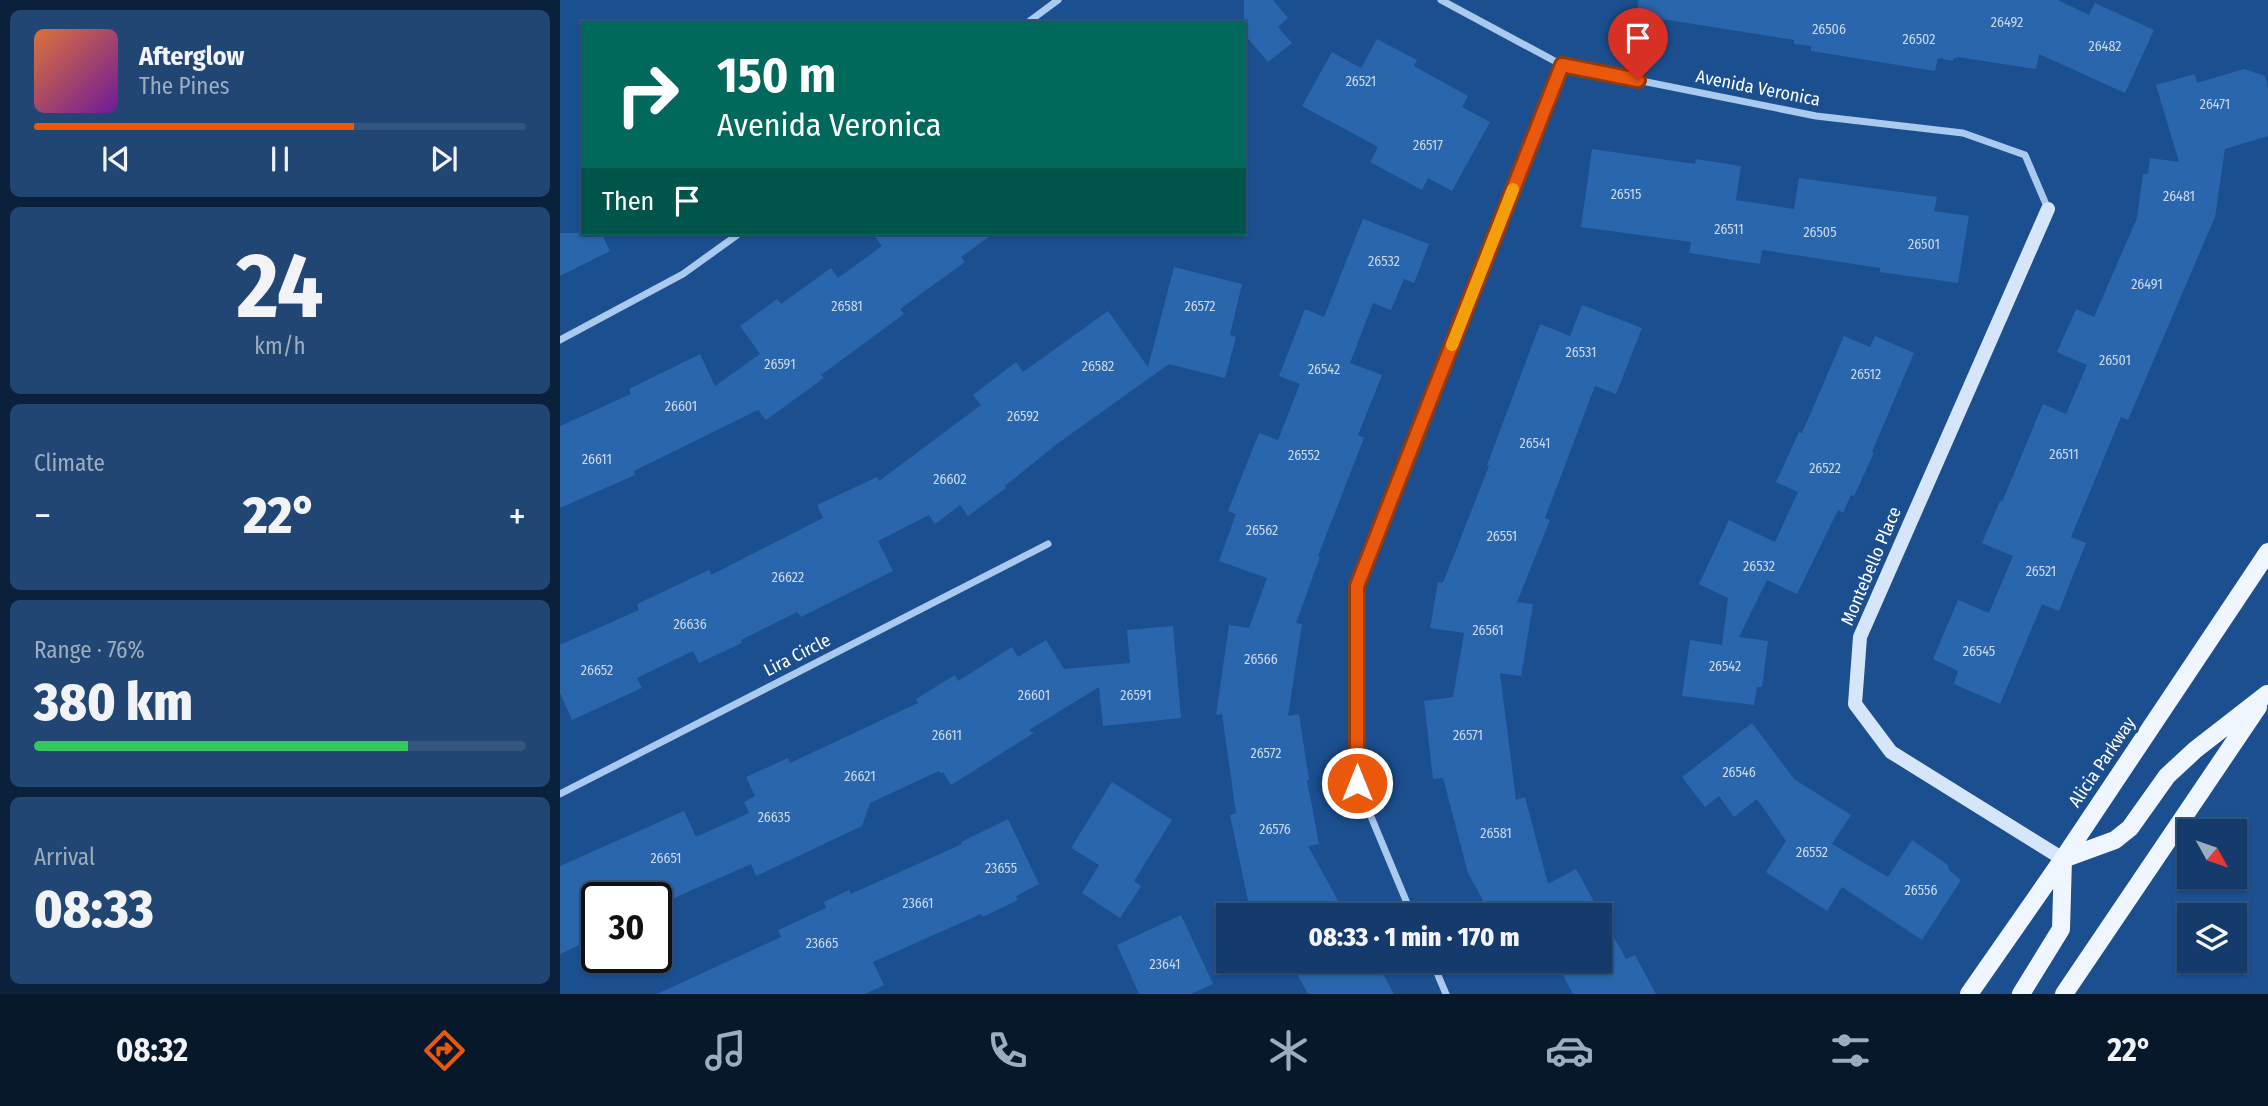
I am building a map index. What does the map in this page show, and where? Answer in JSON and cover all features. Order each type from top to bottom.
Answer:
[{"type":"main road","name":"Alicia Parkway","points":[[1969,994],[2063,859],[2268,552]]},
{"type":"main road","points":[[2021,994],[2061,929],[2063,859],[2122,835],[2130,828],[2167,776],[2195,750],[2268,694]]},
{"type":"main road","points":[[2064,994],[2268,694]]},
{"type":"street","points":[[1030,21],[1058,0]]},
{"type":"street","name":"Avenida Veronica","points":[[1441,0],[1562,65],[1816,116],[1963,133],[2025,155],[2048,209]]},
{"type":"street","points":[[1407,903],[1357,783],[1357,586],[1562,65]]},
{"type":"street","name":"Montebello Place","points":[[2048,209],[1860,638],[1855,704],[1891,752],[2063,859]]},
{"type":"street","points":[[560,340],[683,274],[737,235]]},
{"type":"street","name":"Lira Circle","points":[[560,794],[1048,544]]},
{"type":"street","points":[[1437,973],[1446,994]]},
{"type":"building","points":[[1244,0],[1273,0],[1288,18],[1278,27],[1292,43],[1268,62],[1246,36]]},
{"type":"building","points":[[1638,0],[2058,0],[2089,15],[2095,3],[2154,30],[2125,93],[2039,54],[2036,69],[1957,57],[1953,61],[1938,58],[1935,71],[1811,51],[1811,46],[1794,44],[1794,40],[1637,15]]},
{"type":"building","points":[[1377,39],[1417,60],[1414,66],[1468,96],[1462,107],[1490,122],[1452,191],[1428,178],[1422,190],[1370,162],[1378,147],[1302,106],[1332,52],[1361,68]]},
{"type":"building","points":[[2244,69],[2265,76],[2268,88],[2268,136],[2225,149],[2215,217],[2128,420],[2121,417],[2071,537],[2086,543],[2059,611],[2042,604],[2000,704],[1954,684],[1958,671],[1933,659],[1958,600],[1989,613],[2013,556],[1982,543],[2043,404],[2066,414],[2087,365],[2057,352],[2076,309],[2094,317],[2137,218],[2143,174],[2148,174],[2150,158],[2179,162],[2156,85],[2195,74],[2197,83]]},
{"type":"building","points":[[1592,149],[1695,164],[1696,159],[1741,166],[1736,200],[1794,209],[1799,178],[1937,197],[1934,211],[1969,216],[1958,283],[1880,272],[1880,268],[1762,250],[1760,264],[1689,253],[1691,242],[1581,227]]},
{"type":"building","points":[[1363,219],[1429,244],[1414,283],[1404,279],[1391,310],[1373,303],[1350,363],[1382,375],[1358,435],[1364,438],[1318,556],[1320,557],[1296,623],[1302,624],[1288,716],[1299,714],[1309,780],[1307,781],[1319,844],[1308,846],[1339,903],[1248,903],[1230,815],[1236,813],[1222,714],[1216,715],[1229,625],[1249,628],[1267,578],[1219,561],[1236,514],[1228,511],[1259,433],[1278,440],[1300,384],[1279,376],[1305,309],[1324,317]]},
{"type":"building","points":[[560,233],[602,235],[610,251],[560,276]]},
{"type":"building","points":[[874,235],[991,235],[961,257],[965,262],[900,309],[904,314],[821,375],[824,378],[766,420],[758,410],[634,471],[635,475],[560,508],[560,426],[631,394],[629,389],[700,354],[715,386],[760,354],[740,326],[777,299],[781,304],[831,268],[838,278],[882,246]]},
{"type":"building","points":[[1174,267],[1242,284],[1230,335],[1236,337],[1225,378],[1169,364],[1057,444],[1005,486],[1006,488],[968,516],[960,505],[935,524],[929,515],[878,541],[893,571],[801,617],[797,612],[741,640],[742,643],[699,663],[693,651],[637,678],[642,688],[572,720],[560,693],[560,645],[639,610],[637,604],[709,570],[711,575],[823,518],[817,505],[877,477],[879,481],[981,405],[973,395],[1016,362],[1023,372],[1108,311],[1148,367]]},
{"type":"building","points":[[1582,305],[1642,328],[1616,394],[1595,386],[1545,518],[1550,520],[1517,602],[1533,604],[1521,676],[1500,673],[1516,800],[1525,797],[1548,884],[1576,869],[1595,903],[1484,903],[1468,873],[1443,778],[1433,779],[1424,701],[1453,697],[1464,633],[1430,628],[1438,582],[1443,583],[1540,324],[1570,336]]},
{"type":"building","points":[[1844,336],[1870,347],[1875,336],[1914,353],[1872,452],[1874,453],[1854,496],[1851,495],[1843,513],[1838,510],[1797,594],[1767,580],[1739,637],[1768,641],[1762,687],[1757,687],[1754,705],[1682,696],[1690,640],[1722,645],[1728,598],[1699,584],[1729,520],[1775,542],[1798,492],[1776,482],[1799,432],[1802,433]]},
{"type":"building","points":[[1173,626],[1181,718],[1103,726],[1099,687],[1029,730],[1034,733],[951,785],[943,772],[941,774],[939,771],[870,803],[862,826],[756,876],[751,864],[672,899],[672,882],[581,882],[581,944],[560,954],[560,866],[684,811],[696,837],[749,813],[744,802],[755,796],[746,777],[788,758],[790,763],[918,703],[916,699],[955,675],[958,681],[1012,647],[1018,657],[1046,640],[1064,669],[1130,663],[1127,630]]},
{"type":"building","points":[[1752,723],[1794,779],[1851,815],[1832,844],[1888,877],[1912,840],[1948,865],[1949,870],[1961,880],[1922,940],[1842,887],[1827,911],[1766,872],[1786,841],[1757,799],[1734,817],[1719,796],[1705,807],[1682,777]]},
{"type":"building","points":[[1112,782],[1172,820],[1134,881],[1141,886],[1120,918],[1082,893],[1099,865],[1071,848]]},
{"type":"building","points":[[1008,819],[1039,884],[1016,896],[1018,900],[983,917],[981,914],[873,962],[884,985],[865,994],[657,994],[781,937],[778,930],[826,908],[824,902],[849,890],[851,894],[962,844],[961,842]]},
{"type":"building","points":[[1181,915],[1213,984],[1191,994],[1139,994],[1117,945]]},
{"type":"building","points":[[1612,934],[1626,959],[1635,955],[1656,994],[1573,994],[1562,973],[1612,973]]},
{"type":"building","points":[[1297,973],[1383,973],[1394,994],[1308,994]]},
{"type":"slow traffic","points":[[1452,345],[1513,189]]},
{"type":"route","points":[[1357,783],[1357,586],[1562,65],[1638,80]]}]
